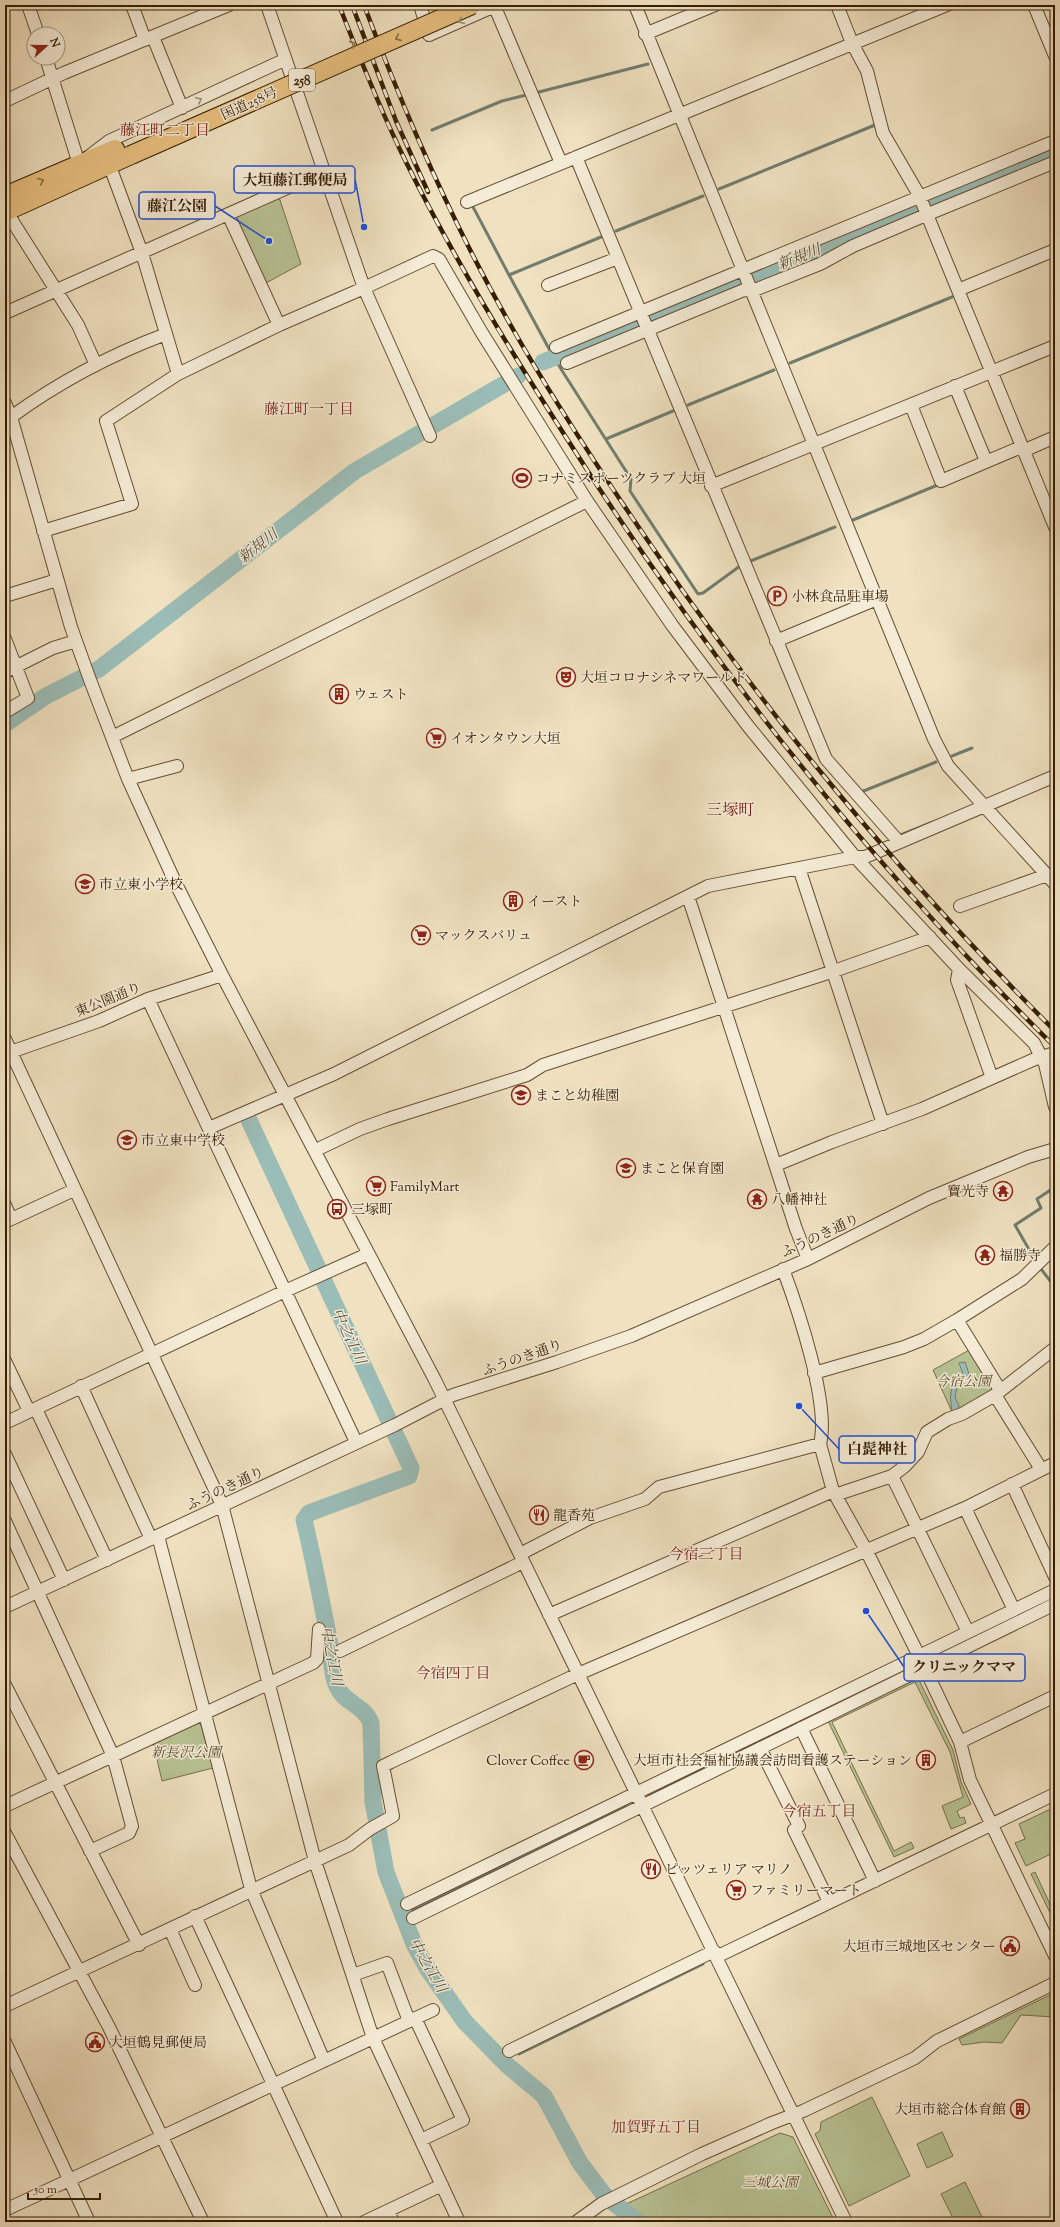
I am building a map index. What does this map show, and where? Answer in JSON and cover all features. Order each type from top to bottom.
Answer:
[{"type":"highway","name":"国道258号","points":[[5,206],[31,200],[128,150],[441,5]]},
{"type":"highway","name":"国道258号","points":[[5,206],[79,164],[128,150],[472,5]]},
{"type":"street","points":[[28,5],[35,26]]},
{"type":"street","points":[[132,5],[182,108]]},
{"type":"street","points":[[5,101],[52,78],[229,5]]},
{"type":"street","points":[[267,5],[284,60],[295,86],[323,172],[364,288],[430,436]]},
{"type":"street","points":[[420,5],[429,35],[495,5],[561,163]]},
{"type":"street","points":[[634,5],[942,756],[948,766],[1055,884]]},
{"type":"street","points":[[645,34],[715,5]]},
{"type":"street","points":[[837,5],[852,43],[867,71],[883,133],[920,199],[1055,527]]},
{"type":"street","points":[[467,202],[947,5]]},
{"type":"street","points":[[1034,5],[1055,55]]},
{"type":"street","points":[[48,66],[79,164],[108,141],[284,60]]},
{"type":"street","points":[[31,200],[61,195],[295,86]]},
{"type":"street","points":[[556,347],[920,199],[1055,141]]},
{"type":"street","points":[[576,157],[648,328],[711,486],[826,759],[899,842]]},
{"type":"street","points":[[567,363],[648,328],[744,290],[820,264],[853,246],[926,214],[1055,162]]},
{"type":"street","points":[[112,172],[142,253],[178,374]]},
{"type":"street","points":[[5,313],[323,172]]},
{"type":"street","points":[[5,206],[78,325],[96,364]]},
{"type":"street","points":[[228,214],[279,325]]},
{"type":"street","points":[[958,290],[1055,250]]},
{"type":"street","points":[[43,531],[132,504],[106,421],[178,374],[279,325],[433,256],[440,259],[506,372],[587,501],[672,625],[748,726],[855,857],[959,969],[1034,1043],[1048,1071],[1055,1107]]},
{"type":"street","points":[[548,286],[618,258]]},
{"type":"street","points":[[11,417],[62,382],[96,364],[166,334]]},
{"type":"street","points":[[711,486],[1055,346]]},
{"type":"street","points":[[956,386],[986,461]]},
{"type":"street","points":[[5,403],[11,417],[57,580],[88,675],[128,779],[176,884],[445,1400],[635,1793],[846,2222]]},
{"type":"street","points":[[911,405],[941,481],[984,464],[986,461],[1055,437]]},
{"type":"street","points":[[112,737],[587,501]]},
{"type":"street","points":[[5,596],[57,580]]},
{"type":"street","points":[[776,641],[877,599]]},
{"type":"street","points":[[5,639],[10,670],[28,698],[5,712]]},
{"type":"street","points":[[10,670],[45,652],[76,641]]},
{"type":"street","points":[[128,779],[177,766]]},
{"type":"street","points":[[209,1128],[334,1074],[708,886],[855,857],[865,857],[983,805],[1055,776]]},
{"type":"street","points":[[799,868],[883,1124]]},
{"type":"street","points":[[960,906],[1047,875]]},
{"type":"street","points":[[688,896],[796,1229],[808,1259]]},
{"type":"street","points":[[316,1150],[360,1129],[381,1121],[528,1075],[543,1065],[834,971],[930,937]]},
{"type":"street","points":[[959,969],[957,980],[992,1078]]},
{"type":"street","name":"東公園通り","points":[[8,1053],[98,1021],[148,999],[222,974]]},
{"type":"street","points":[[148,999],[356,1442]]},
{"type":"street","points":[[5,1039],[8,1053],[152,1354],[222,1505],[315,1861],[373,2038],[459,2222]]},
{"type":"street","points":[[776,1165],[832,1142],[922,1109],[992,1078],[1055,1053]]},
{"type":"street","name":"ふうのき通り","points":[[5,1607],[390,1427],[453,1395],[557,1362],[631,1336],[808,1259],[929,1198],[1028,1157],[1055,1149]]},
{"type":"street","points":[[5,1206],[8,1221],[74,1190]]},
{"type":"street","points":[[814,1373],[904,1347],[924,1339],[958,1320],[1022,1279],[1055,1247]]},
{"type":"street","points":[[5,1423],[285,1291],[368,1254]]},
{"type":"street","points":[[783,1269],[796,1304],[814,1373],[822,1433],[820,1444],[834,1493],[866,1550],[960,1742],[970,1780],[1055,1956]]},
{"type":"street","points":[[958,1320],[1041,1469]]},
{"type":"street","points":[[549,1615],[834,1493],[892,1476],[905,1466],[918,1452],[927,1432],[948,1419],[962,1414],[997,1392],[1055,1348]]},
{"type":"street","points":[[5,1361],[33,1410],[107,1560]]},
{"type":"street","points":[[81,1386],[155,1538],[205,1712],[251,1890],[324,2061]]},
{"type":"street","points":[[340,1651],[522,1558],[590,1518],[645,1499],[659,1487],[820,1444]]},
{"type":"street","points":[[5,1454],[64,1580]]},
{"type":"street","points":[[5,2006],[139,1945],[195,1916],[346,1847],[370,1829],[393,1816],[383,1766],[578,1674],[965,1508],[1055,1463]]},
{"type":"street","points":[[892,1476],[968,1632]]},
{"type":"street","points":[[1012,1484],[1055,1577]]},
{"type":"street","points":[[965,1508],[1014,1610]]},
{"type":"street","points":[[5,1522],[113,1756],[132,1826],[129,1833],[90,1851]]},
{"type":"street","points":[[407,1904],[1055,1590]]},
{"type":"street","points":[[413,1918],[1055,1604]]},
{"type":"street","points":[[5,1806],[268,1684],[317,1659],[319,1630]]},
{"type":"street","points":[[5,1685],[139,1945]]},
{"type":"street","points":[[960,1742],[1055,1696]]},
{"type":"street","points":[[801,1728],[875,1881]]},
{"type":"street","points":[[760,1748],[799,1826],[794,1830],[830,1902]]},
{"type":"street","points":[[509,2051],[875,1881],[1055,1794]]},
{"type":"street","points":[[5,1833],[80,1971],[163,2137],[203,2222]]},
{"type":"street","points":[[195,1916],[337,2222]]},
{"type":"street","points":[[170,1929],[195,1984]]},
{"type":"street","points":[[353,1974],[387,1963],[412,2020],[463,2120],[421,2140]]},
{"type":"street","points":[[576,2222],[601,2204],[702,2154],[794,2114],[915,2058],[937,2041],[1055,1983]]},
{"type":"street","points":[[5,2210],[163,2137],[226,2105],[273,2085],[434,2010]]},
{"type":"street","points":[[5,2042],[89,2222]]},
{"type":"street","points":[[364,2222],[442,2185]]},
{"type":"street","points":[[388,2211],[393,2222]]},
{"type":"green space","points":[[279,197],[301,264],[264,284],[234,217]]},
{"type":"green space","name":"今宿公園","points":[[971,1349],[995,1389],[953,1414],[933,1370]]},
{"type":"green space","points":[[915,1678],[919,1680],[953,1750],[961,1782],[971,1804],[957,1811],[960,1818],[964,1817],[966,1823],[951,1829],[942,1806],[963,1797],[950,1752],[915,1682],[832,1722],[894,1851],[911,1842],[914,1848],[894,1857],[828,1721]]},
{"type":"green space","name":"新長沢公園","points":[[200,1722],[213,1768],[162,1781],[153,1742]]},
{"type":"green space","points":[[1055,1807],[1055,1852],[1026,1866],[1015,1843],[1025,1839],[1019,1824]]},
{"type":"green space","points":[[1035,1872],[1055,1915],[1055,1923],[1031,1874]]},
{"type":"green space","points":[[1052,1994],[1055,1995],[1055,2017],[1021,2015],[1002,2043],[984,2042],[962,2045],[959,2039]]},
{"type":"green space","points":[[872,2097],[910,2176],[849,2206],[815,2134],[820,2131],[821,2122]]},
{"type":"green space","points":[[942,2132],[953,2156],[927,2168],[917,2144]]},
{"type":"green space","name":"三城公園","points":[[780,2133],[793,2137],[835,2222],[647,2222],[624,2205]]},
{"type":"green space","points":[[965,2182],[982,2217],[972,2222],[955,2222],[941,2194]]},
{"type":"water","points":[[965,1362],[970,1377],[957,1386],[955,1398],[959,1405],[958,1410],[952,1412],[951,1396],[953,1381],[963,1374],[959,1363]]},
{"type":"waterway","points":[[717,9],[727,5]]},
{"type":"waterway","points":[[535,93],[648,64]]},
{"type":"waterway","points":[[432,130],[502,101],[526,95]]},
{"type":"waterway","points":[[719,189],[875,125],[875,123]]},
{"type":"waterway","name":"新規川","points":[[543,362],[1055,152]]},
{"type":"waterway","points":[[616,231],[703,196]]},
{"type":"waterway","points":[[472,205],[509,275]]},
{"type":"waterway","points":[[601,237],[509,275],[554,358],[631,479],[630,491],[698,594],[703,593],[740,566]]},
{"type":"waterway","points":[[790,363],[952,297]]},
{"type":"waterway","points":[[688,405],[774,370]]},
{"type":"waterway","name":"新規川","points":[[5,724],[46,696],[99,669],[355,471],[518,376]]},
{"type":"waterway","points":[[606,439],[673,411]]},
{"type":"waterway","points":[[853,520],[940,484]]},
{"type":"waterway","points":[[748,562],[835,527]]},
{"type":"waterway","points":[[952,756],[972,748]]},
{"type":"waterway","points":[[861,792],[936,762]]},
{"type":"waterway","points":[[898,836],[933,822]]},
{"type":"waterway","name":"中之江川","points":[[248,1118],[411,1468],[409,1476],[309,1513],[304,1520],[315,1566],[330,1645],[334,1679],[343,1696],[364,1712],[371,1723],[373,1802],[386,1872],[414,1944],[427,1968],[465,2022],[507,2065],[544,2096],[580,2163],[605,2196],[638,2222]]},
{"type":"waterway","points":[[1035,1260],[1015,1225],[1041,1208],[1037,1199],[1055,1187]]},
{"type":"waterway","points":[[1041,1269],[1055,1287]]},
{"type":"waterway","points":[[926,1660],[1055,1597]]},
{"type":"waterway","points":[[792,1725],[912,1667]]},
{"type":"waterway","points":[[650,1794],[782,1729]]},
{"type":"waterway","points":[[412,1910],[626,1805]]},
{"type":"waterway","points":[[519,2054],[703,1964]]},
{"type":"railway","points":[[339,5],[388,125],[425,200],[464,272],[527,376],[624,526],[679,605],[796,760],[921,907],[987,978],[1055,1047]]},
{"type":"railway","points":[[352,5],[396,121],[428,192]]},
{"type":"railway","points":[[364,5],[413,127],[468,247],[527,353],[562,411],[617,495],[700,615],[746,678],[794,739],[844,800],[947,918],[1055,1031]]},
{"type":"place","name":"大垣藤江郵便局","points":[[364,227]]},
{"type":"place","name":"藤江公園","points":[[269,241]]},
{"type":"place","name":"コナミスポーツクラブ 大垣","points":[[522,478]]},
{"type":"place","name":"小林食品駐車場","points":[[777,596]]},
{"type":"place","name":"大垣コロナシネマワールド","points":[[566,677]]},
{"type":"place","name":"ウェスト","points":[[339,694]]},
{"type":"place","name":"イオンタウン大垣","points":[[436,738]]},
{"type":"place","name":"市立東小学校","points":[[85,884]]},
{"type":"place","name":"イースト","points":[[513,901]]},
{"type":"place","name":"マックスバリュ","points":[[421,935]]},
{"type":"place","name":"まこと幼稚園","points":[[521,1095]]},
{"type":"place","name":"市立東中学校","points":[[127,1140]]},
{"type":"place","name":"まこと保育園","points":[[626,1168]]},
{"type":"place","name":"FamilyMart","points":[[376,1186]]},
{"type":"place","name":"寶光寺","points":[[1003,1191]]},
{"type":"place","name":"八幡神社","points":[[757,1199]]},
{"type":"place","name":"三塚町","points":[[337,1209]]},
{"type":"place","name":"福勝寺","points":[[985,1255]]},
{"type":"place","name":"白髭神社","points":[[799,1406]]},
{"type":"place","name":"龍香苑","points":[[539,1515]]},
{"type":"place","name":"クリニックママ","points":[[866,1611]]},
{"type":"place","name":"Clover Coffee","points":[[584,1760]]},
{"type":"place","name":"大垣市社会福祉協議会訪問看護ステーション","points":[[926,1760]]},
{"type":"place","name":"ピッツェリア マリノ","points":[[651,1869]]},
{"type":"place","name":"ファミリーマート","points":[[736,1890]]},
{"type":"place","name":"大垣市三城地区センター","points":[[1010,1946]]},
{"type":"place","name":"大垣鶴見郵便局","points":[[95,2042]]},
{"type":"place","name":"大垣市総合体育館","points":[[1020,2109]]},
{"type":"district","name":"藤江町二丁目","points":[[165,130]]},
{"type":"district","name":"藤江町一丁目","points":[[309,409]]},
{"type":"district","name":"三塚町","points":[[730,809]]},
{"type":"district","name":"今宿三丁目","points":[[706,1554]]},
{"type":"district","name":"今宿四丁目","points":[[453,1673]]},
{"type":"district","name":"今宿五丁目","points":[[819,1811]]},
{"type":"district","name":"加賀野五丁目","points":[[656,2127]]}]
